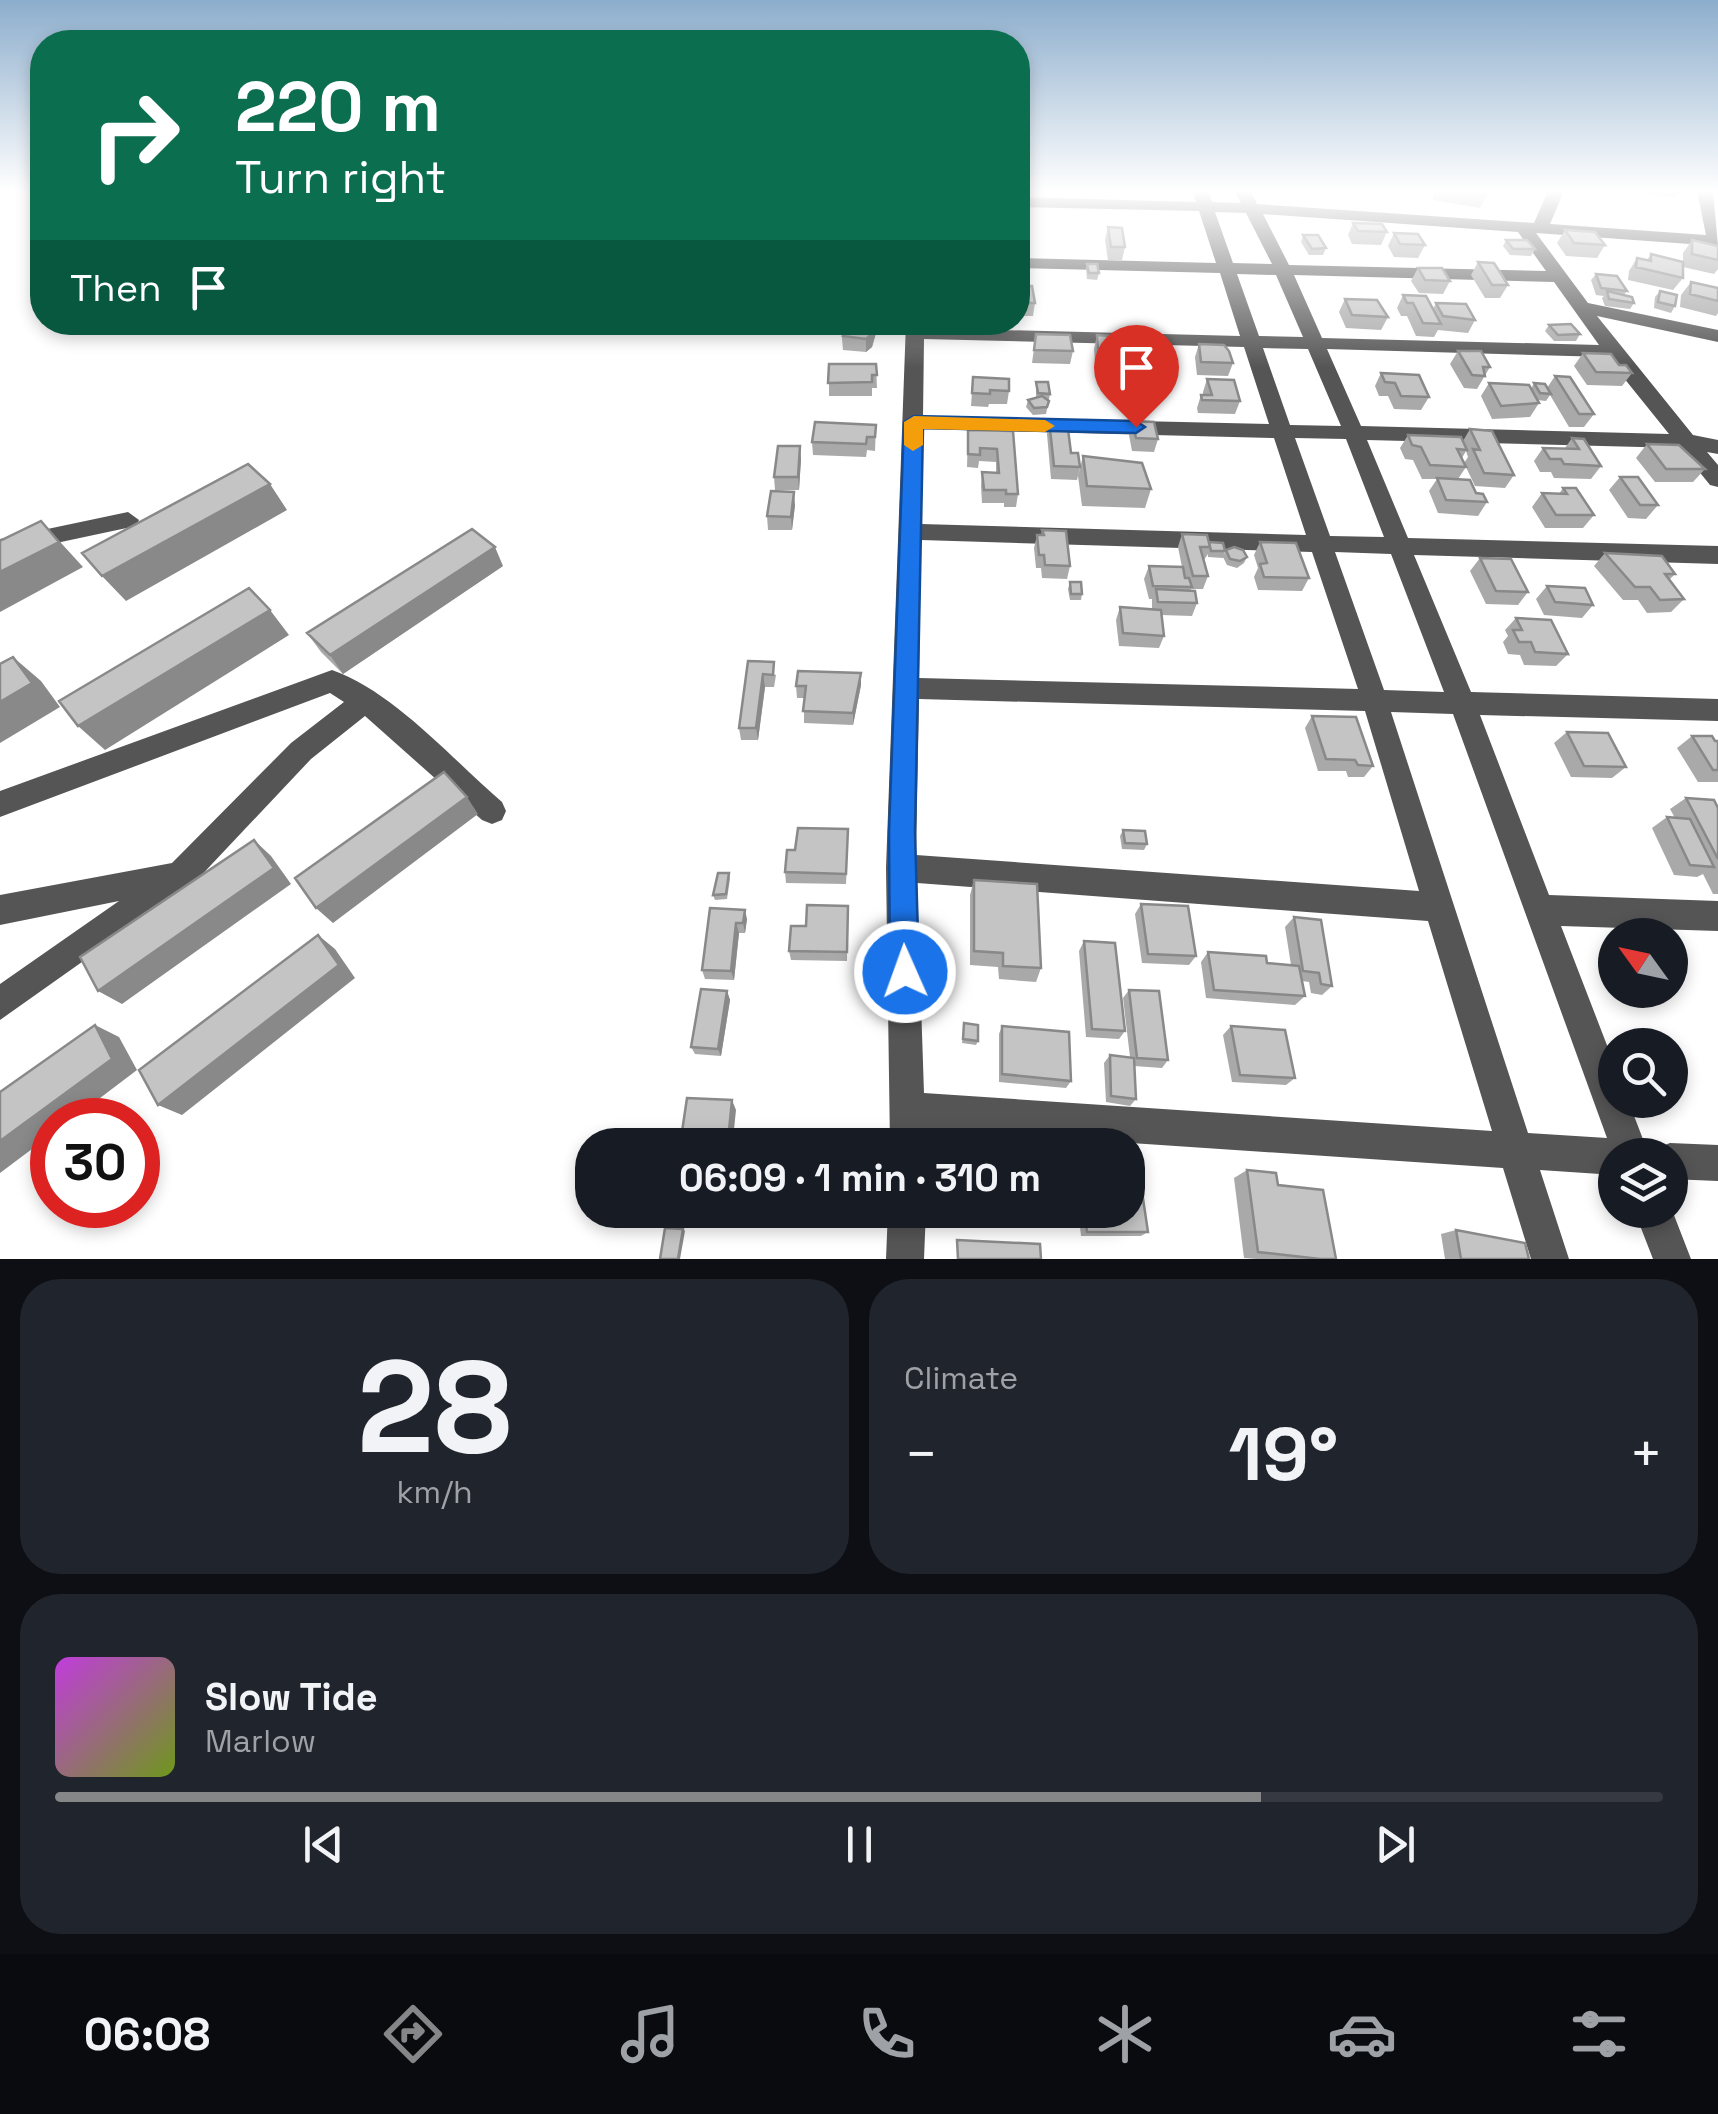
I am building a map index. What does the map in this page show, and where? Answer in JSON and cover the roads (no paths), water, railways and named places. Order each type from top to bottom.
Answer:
[{"type":"street","points":[[1218,250],[1323,543],[1550,1259]]},
{"type":"street","points":[[1272,250],[1354,432],[1461,700],[1626,1138]]},
{"type":"street","points":[[1543,250],[1580,308],[1718,480]]},
{"type":"street","points":[[1030,263],[1557,277]]},
{"type":"street","points":[[1580,308],[1718,336]]},
{"type":"street","points":[[1030,333],[1316,345],[1613,351]]},
{"type":"street","points":[[915,335],[902,868],[909,1127],[1598,1157]]},
{"type":"street","points":[[914,422],[1688,440],[1718,447]]},
{"type":"street","points":[[0,547],[128,520]]},
{"type":"street","points":[[912,532],[1718,555]]},
{"type":"street","points":[[0,804],[332,681],[366,700],[492,811]]},
{"type":"street","points":[[905,688],[1461,700],[1718,710]]},
{"type":"street","points":[[0,1004],[184,872],[301,751],[366,700]]},
{"type":"street","points":[[902,868],[1441,907]]},
{"type":"street","points":[[0,910],[184,872]]},
{"type":"street","points":[[1540,910],[1718,916]]},
{"type":"street","points":[[1688,1162],[1718,1164]]},
{"type":"street","points":[[905,1259],[906,1228]]},
{"type":"street","points":[[1660,1228],[1672,1259]]}]
